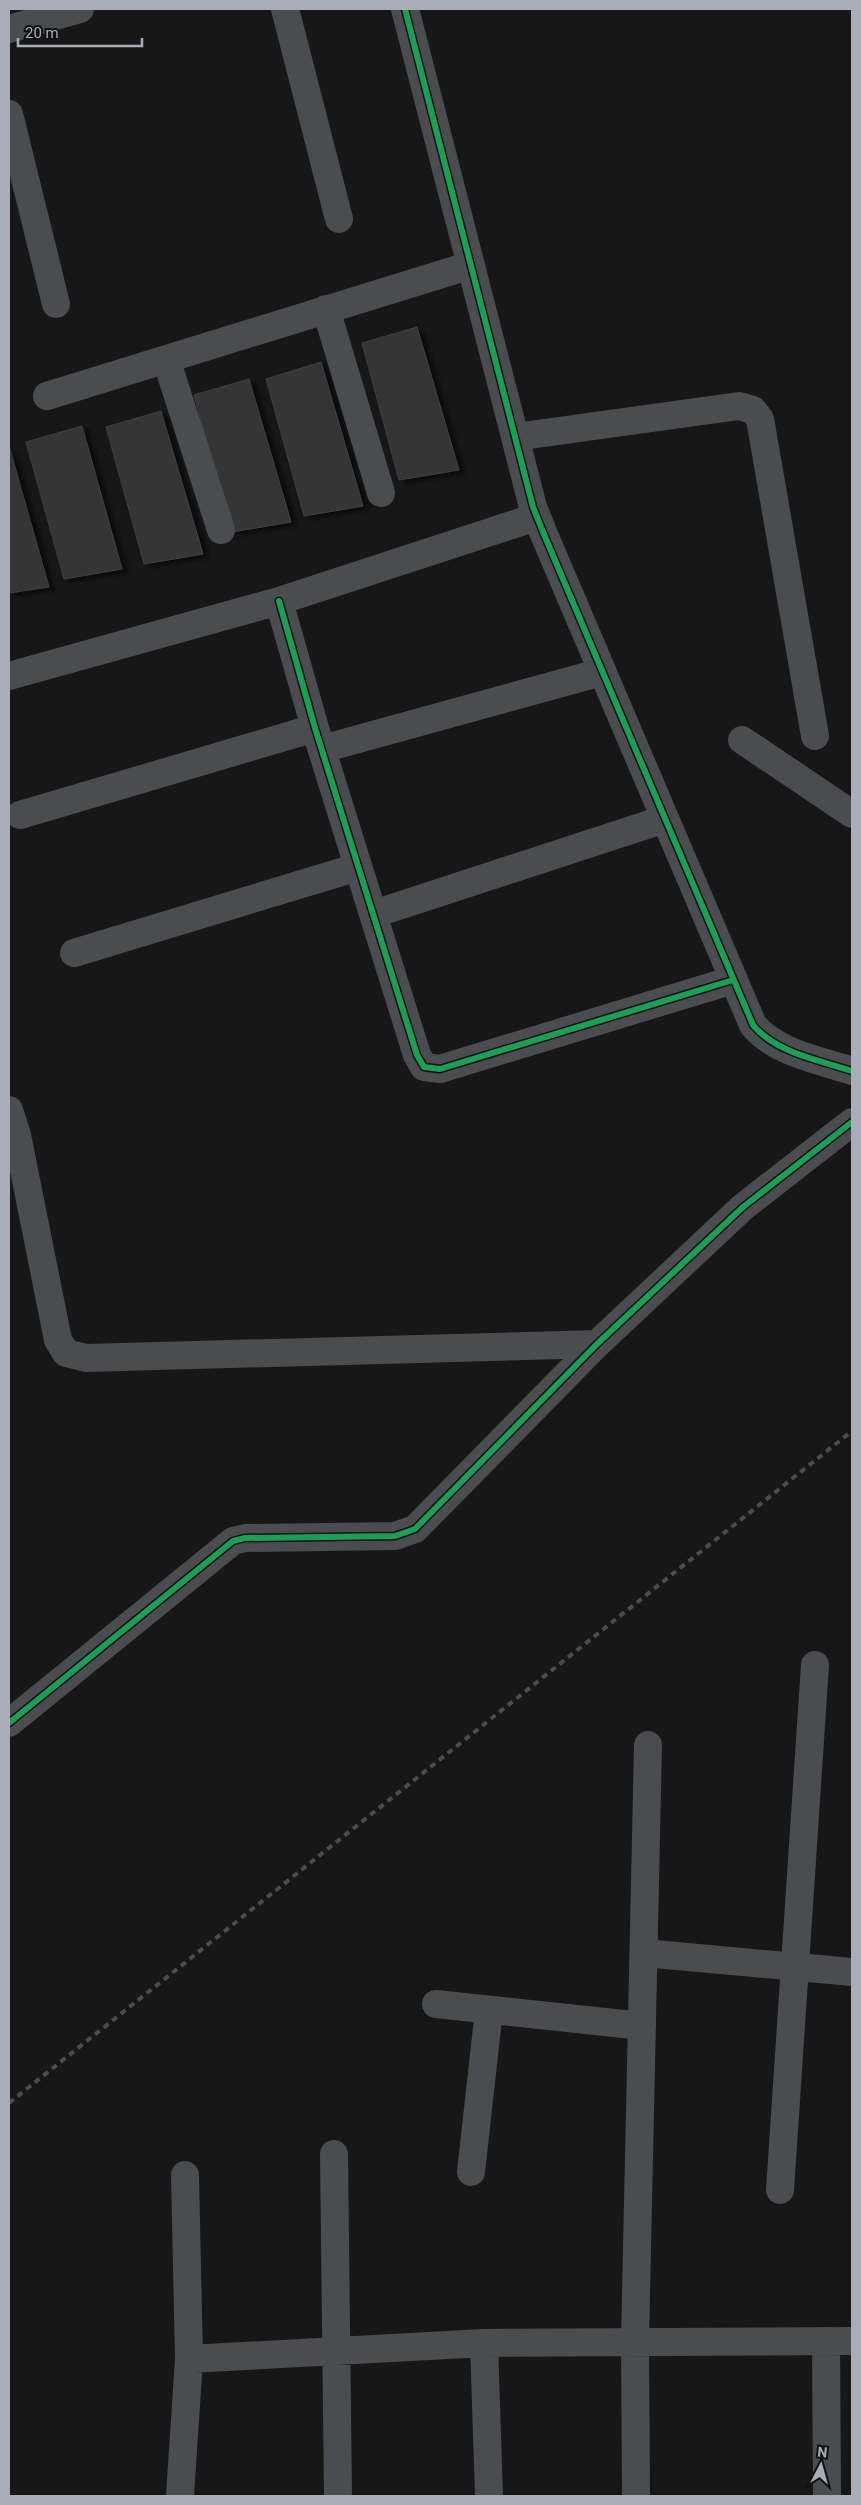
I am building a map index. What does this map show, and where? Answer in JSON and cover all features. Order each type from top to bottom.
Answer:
[{"type":"street","points":[[9,29],[80,9]]},
{"type":"street","points":[[285,9],[339,219]]},
{"type":"street","points":[[405,9],[536,516],[753,1025],[763,1037],[775,1045],[852,1071]]},
{"type":"street","points":[[9,114],[56,304]]},
{"type":"street","points":[[47,396],[471,265]]},
{"type":"street","points":[[326,309],[381,493]]},
{"type":"street","points":[[166,359],[221,530]]},
{"type":"street","points":[[515,438],[739,406],[753,410],[760,419],[815,736]]},
{"type":"street","points":[[9,676],[280,601],[536,516]]},
{"type":"street","points":[[280,601],[318,738],[417,1055],[424,1067],[440,1069],[733,980]]},
{"type":"street","points":[[20,815],[318,738],[602,672]]},
{"type":"street","points":[[742,740],[852,814]]},
{"type":"street","points":[[374,914],[665,819]]},
{"type":"street","points":[[74,953],[358,867]]},
{"type":"street","points":[[9,1723],[233,1541],[245,1538],[396,1536],[415,1529],[597,1344],[743,1207],[852,1122]]},
{"type":"street","points":[[11,1128],[58,1340],[66,1353],[86,1358],[597,1344]]},
{"type":"street","points":[[780,2190],[814,1665]]},
{"type":"street","points":[[636,2496],[635,2341],[648,1745]]},
{"type":"street","points":[[644,1953],[852,1972]]},
{"type":"street","points":[[436,2004],[642,2026]]},
{"type":"street","points":[[471,2172],[490,2010]]},
{"type":"street","points":[[334,2154],[338,2496]]},
{"type":"street","points":[[180,2496],[189,2359],[185,2175]]},
{"type":"street","points":[[826,2341],[827,2496]]},
{"type":"street","points":[[189,2359],[484,2343],[852,2341]]},
{"type":"street","points":[[484,2343],[489,2496]]},
{"type":"building","points":[[417,327],[459,470],[399,480],[362,343]]},
{"type":"building","points":[[321,362],[363,506],[304,516],[266,379]]},
{"type":"building","points":[[249,379],[291,522],[232,532],[194,395]]},
{"type":"building","points":[[161,411],[203,554],[144,564],[106,427]]},
{"type":"building","points":[[82,426],[122,569],[64,579],[26,442]]},
{"type":"building","points":[[9,446],[49,587],[9,593]]},
{"type":"railway","points":[[9,2103],[852,1431]]},
{"type":"cycle path","points":[[405,9],[533,507],[543,532],[753,1025],[763,1035],[786,1049],[852,1071]]},
{"type":"cycle path","points":[[279,601],[315,728],[417,1055],[424,1067],[440,1069],[733,980]]},
{"type":"cycle path","points":[[9,1723],[233,1541],[245,1538],[395,1536],[415,1529],[597,1344],[743,1207],[852,1122]]}]
